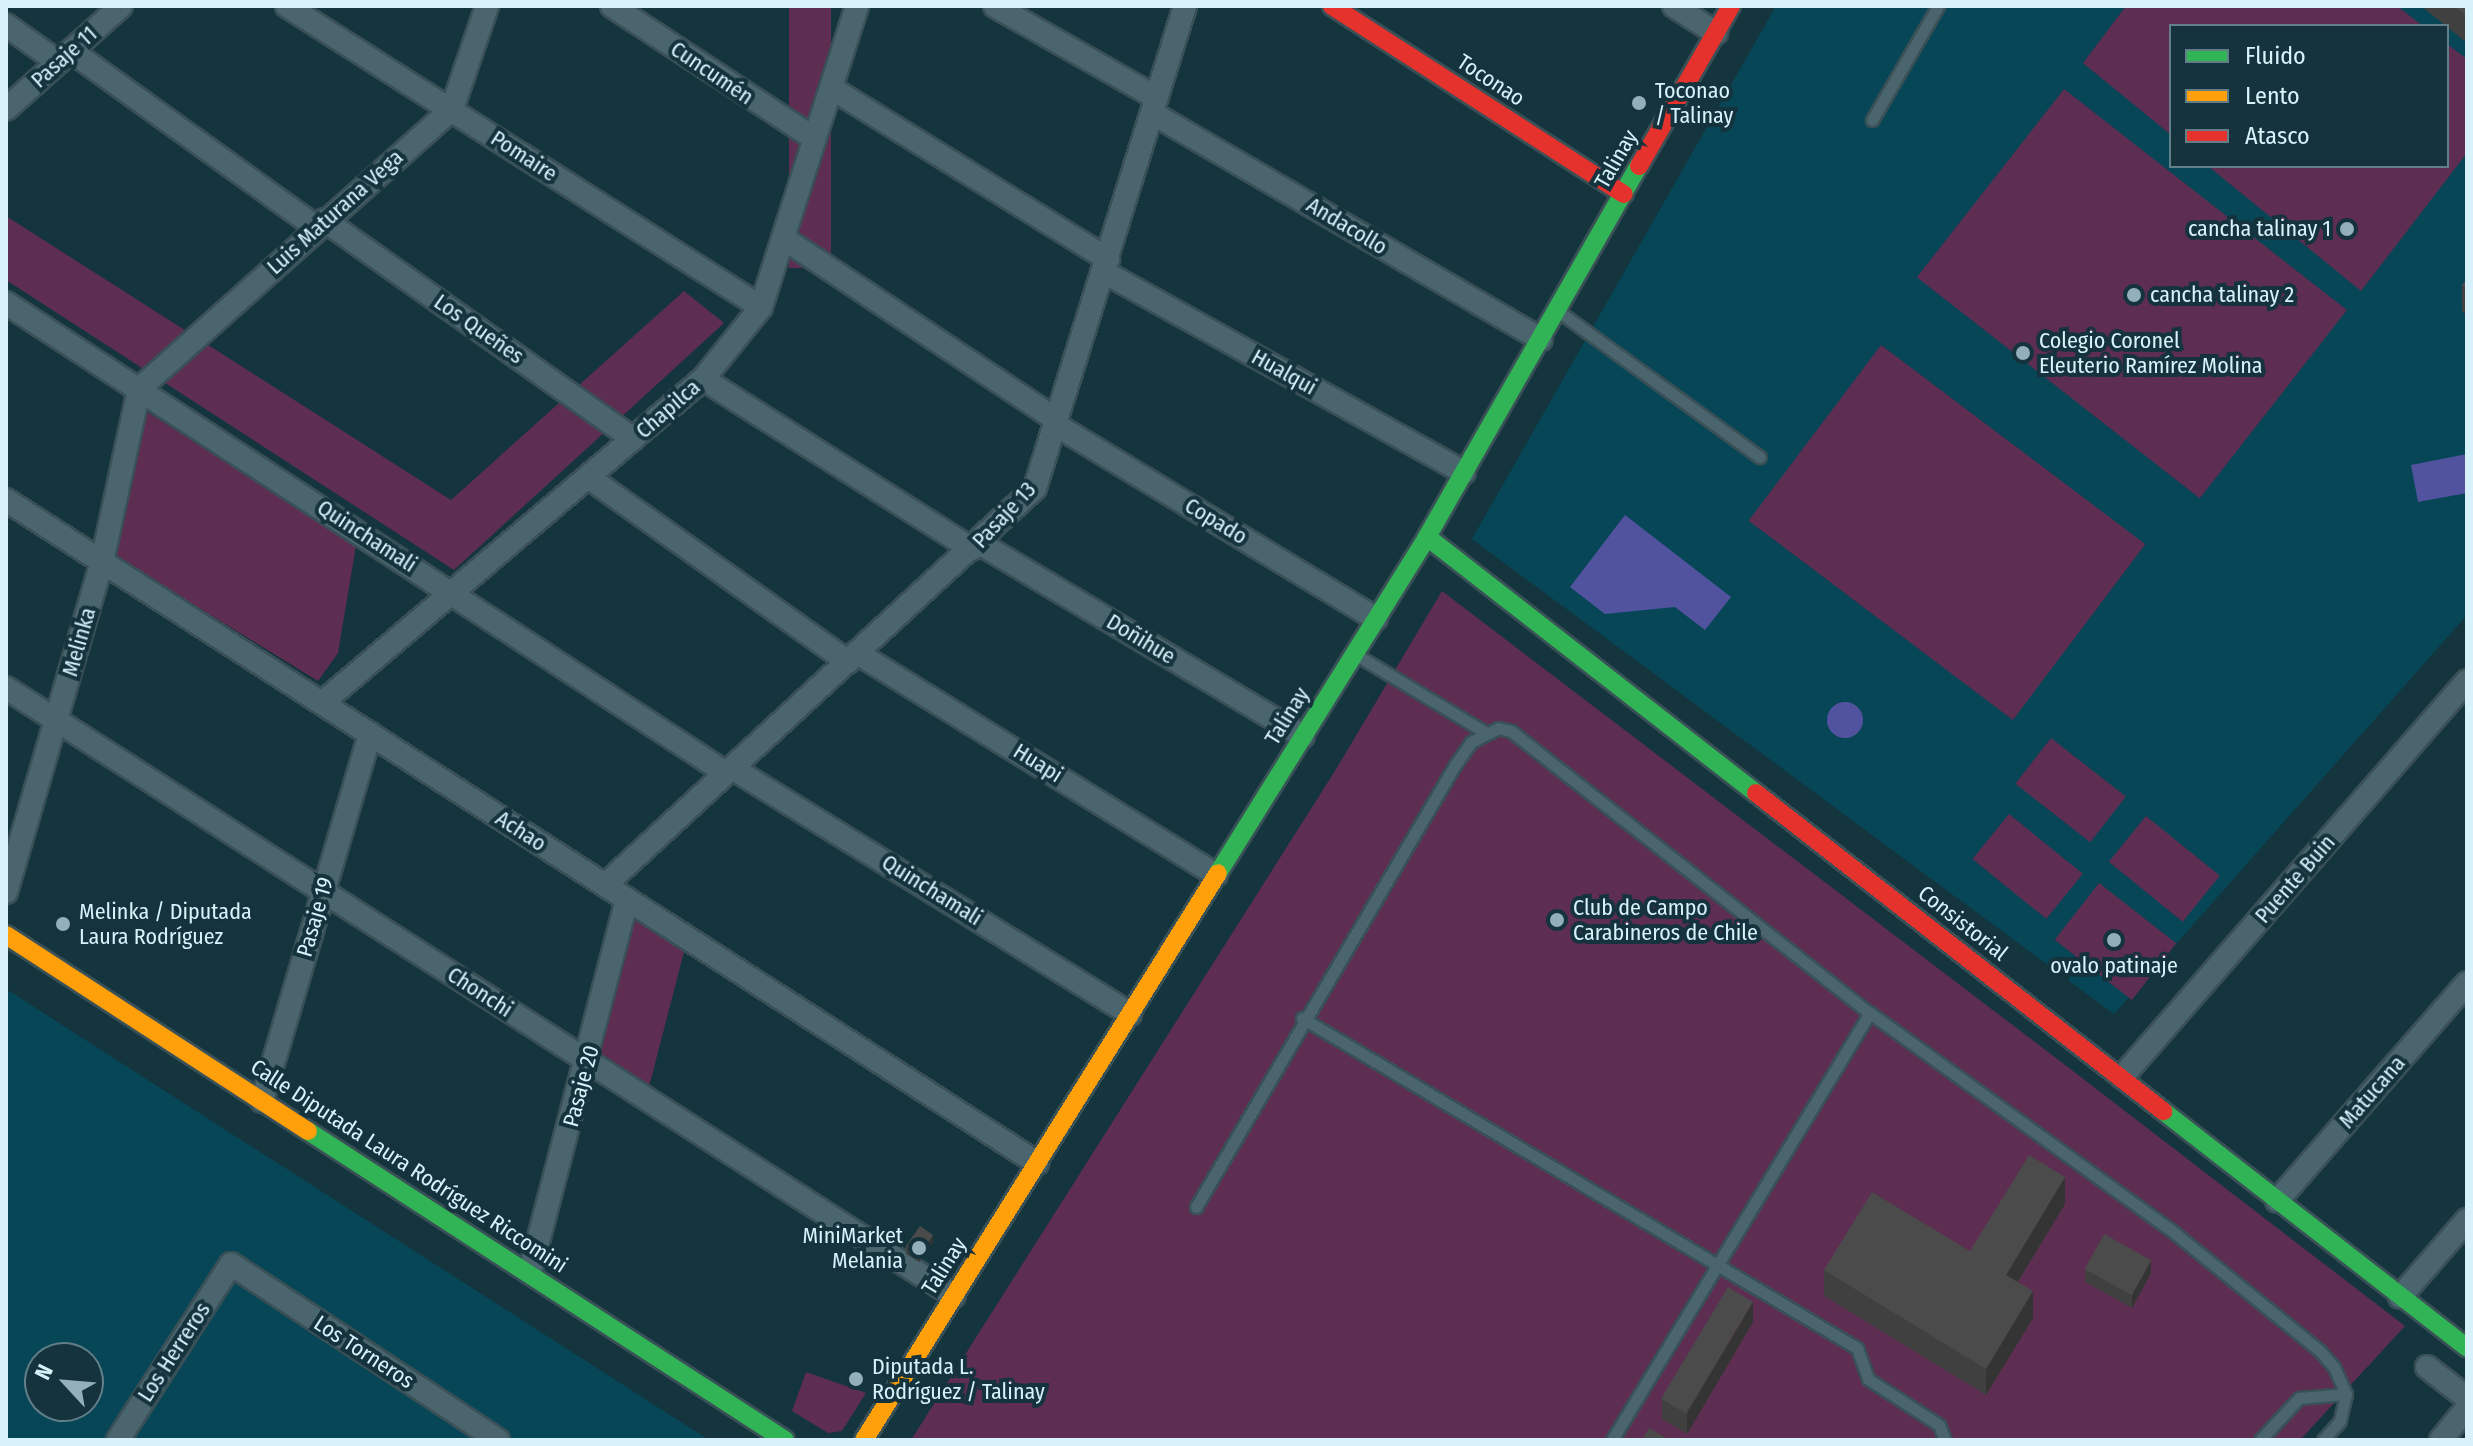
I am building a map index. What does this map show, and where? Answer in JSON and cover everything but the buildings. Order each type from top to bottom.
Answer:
[{"type":"street","name":"Pasaje 11","points":[[6,109],[121,6]]},
{"type":"street","name":"Pomaire","points":[[287,6],[761,307]]},
{"type":"street","points":[[452,109],[487,6]]},
{"type":"street","name":"Cuncumén","points":[[612,6],[814,138]]},
{"type":"street","name":"Chapilca","points":[[322,703],[703,379],[761,307],[857,6]]},
{"type":"street","name":"Andacollo","points":[[995,6],[1541,339]]},
{"type":"street","name":"Pasaje 13","points":[[605,885],[976,546],[1035,488],[1185,6]]},
{"type":"street","name":"Toconao","points":[[1332,6],[1624,194]]},
{"type":"street","points":[[1674,6],[1716,33]]},
{"type":"street","name":"Talinay","points":[[864,1440],[1427,537],[1731,6]]},
{"type":"street","name":"Los Queñes","points":[[6,25],[64,57],[320,224],[633,439]]},
{"type":"street","name":"Hualqui","points":[[831,88],[1106,265],[1464,472]]},
{"type":"street","name":"Luis Maturana Vega","points":[[139,389],[452,109]]},
{"type":"street","name":"Copado","points":[[783,238],[1057,422],[1376,619]]},
{"type":"street","name":"Quinchamali","points":[[6,303],[729,770],[1130,1014]]},
{"type":"street","name":"Doñihue","points":[[703,379],[976,546],[1303,736]]},
{"type":"street","name":"Melinka","points":[[6,892],[102,562],[139,389]]},
{"type":"street","name":"Huapi","points":[[588,477],[852,658],[1216,875]]},
{"type":"street","name":"Achao","points":[[6,500],[1037,1163]]},
{"type":"street","name":"Consistorial","points":[[1427,537],[2467,1348]]},
{"type":"street","name":"Puente Buin","points":[[2122,1077],[2467,681]]},
{"type":"street","name":"Chonchi","points":[[6,688],[954,1296]]},
{"type":"street","name":"Pasaje 19","points":[[262,1101],[370,734]]},
{"type":"street","name":"Pasaje 20","points":[[530,1272],[588,1061],[627,899]]},
{"type":"street","name":"Calle Diputada Laura Rodríguez Riccomini","points":[[6,935],[785,1440]]},
{"type":"street","name":"Matucana","points":[[2277,1201],[2467,983]]},
{"type":"street","points":[[2400,1297],[2467,1220]]},
{"type":"street","name":"Los Herreros","points":[[118,1440],[231,1264]]},
{"type":"street","name":"Los Torneros","points":[[231,1264],[498,1440]]},
{"type":"street","points":[[2427,1367],[2467,1398]]},
{"type":"street","points":[[2441,1440],[2467,1408]]},
{"type":"lane","points":[[1872,120],[1938,6]]},
{"type":"lane","points":[[1557,310],[1760,457]]},
{"type":"lane","points":[[1354,654],[1485,732],[1511,731],[1870,1013],[2176,1234],[2320,1351],[2346,1394],[2340,1421],[2323,1440]]},
{"type":"lane","points":[[1196,1207],[1302,1018],[1455,765],[1485,732]]},
{"type":"lane","points":[[1612,1440],[1870,1013]]},
{"type":"lane","points":[[1302,1018],[1857,1348],[1868,1379],[1939,1425],[1945,1440]]},
{"type":"lane","points":[[2260,1440],[2299,1398],[2346,1394]]},
{"type":"shaded area","points":[[789,6],[831,6],[831,268],[789,268]]},
{"type":"shaded area","name":"Colegio Coronel Eleuterio Ramírez Molina","points":[[1776,6],[2467,6],[2467,615],[2114,1014],[1472,539]]},
{"type":"shaded area","points":[[2126,6],[2397,6],[2420,24],[2169,24],[2169,133],[2083,63]]},
{"type":"shaded area","name":"cancha talinay 1","points":[[2449,46],[2467,59],[2467,153],[2361,291],[2210,168],[2449,168]]},
{"type":"shaded area","name":"cancha talinay 2","points":[[2064,89],[2347,310],[2200,498],[1917,277]]},
{"type":"shaded area","points":[[6,216],[451,500],[684,291],[724,323],[454,570],[6,280]]},
{"type":"shaded area","points":[[1881,345],[2145,544],[2013,720],[1749,521]]},
{"type":"shaded area","points":[[147,412],[357,540],[338,653],[318,681],[113,555]]},
{"type":"shaded area","points":[[2467,454],[2467,493],[2418,502],[2411,465]]},
{"type":"shaded area","points":[[1625,515],[1731,597],[1705,630],[1675,607],[1605,614],[1570,587]]},
{"type":"shaded area","name":"Club de Campo Carabineros de Chile","points":[[1442,591],[2405,1326],[2300,1440],[911,1440],[1335,771]]},
{"type":"shaded area","points":[[1845,702],[1857,708],[1863,720],[1857,732],[1845,738],[1833,732],[1827,720],[1833,708]]},
{"type":"shaded area","points":[[2051,738],[2126,796],[2090,842],[2015,784]]},
{"type":"shaded area","points":[[2009,814],[2083,874],[2046,919],[1972,859]]},
{"type":"shaded area","points":[[2146,816],[2220,876],[2183,922],[2109,862]]},
{"type":"shaded area","name":"ovalo patinaje","points":[[2099,883],[2176,943],[2132,1000],[2055,940]]},
{"type":"shaded area","points":[[631,912],[685,948],[649,1087],[598,1056]]},
{"type":"shaded area","points":[[6,989],[709,1440],[6,1440]]},
{"type":"shaded area","points":[[806,1372],[866,1393],[842,1431],[828,1433],[792,1411]]},
{"type":"traffic: fast","points":[[1218,873],[1427,537],[1639,166]]},
{"type":"traffic: fast","points":[[1427,537],[1756,793]]},
{"type":"traffic: fast","points":[[2163,1111],[2467,1348]]},
{"type":"traffic: fast","points":[[308,1131],[785,1440]]},
{"type":"traffic: slow","points":[[864,1440],[1218,873]]},
{"type":"traffic: slow","points":[[6,935],[308,1131]]},
{"type":"traffic: jam","points":[[1332,6],[1624,194]]},
{"type":"traffic: jam","points":[[1639,166],[1731,6]]},
{"type":"traffic: jam","points":[[1756,793],[2163,1111]]},
{"type":"place","name":"Toconao / Talinay","points":[[1639,103]]},
{"type":"place","name":"cancha talinay 1","points":[[2347,229]]},
{"type":"place","name":"cancha talinay 2","points":[[2134,295]]},
{"type":"place","name":"Colegio Coronel Eleuterio Ramírez Molina","points":[[2023,353]]},
{"type":"place","name":"Club de Campo Carabineros de Chile","points":[[1557,920]]},
{"type":"place","name":"Melinka / Diputada Laura Rodríguez","points":[[63,924]]},
{"type":"place","name":"ovalo patinaje","points":[[2114,940]]},
{"type":"place","name":"MiniMarket Melania","points":[[919,1248]]},
{"type":"place","name":"Diputada L. Rodríguez / Talinay","points":[[856,1379]]}]
